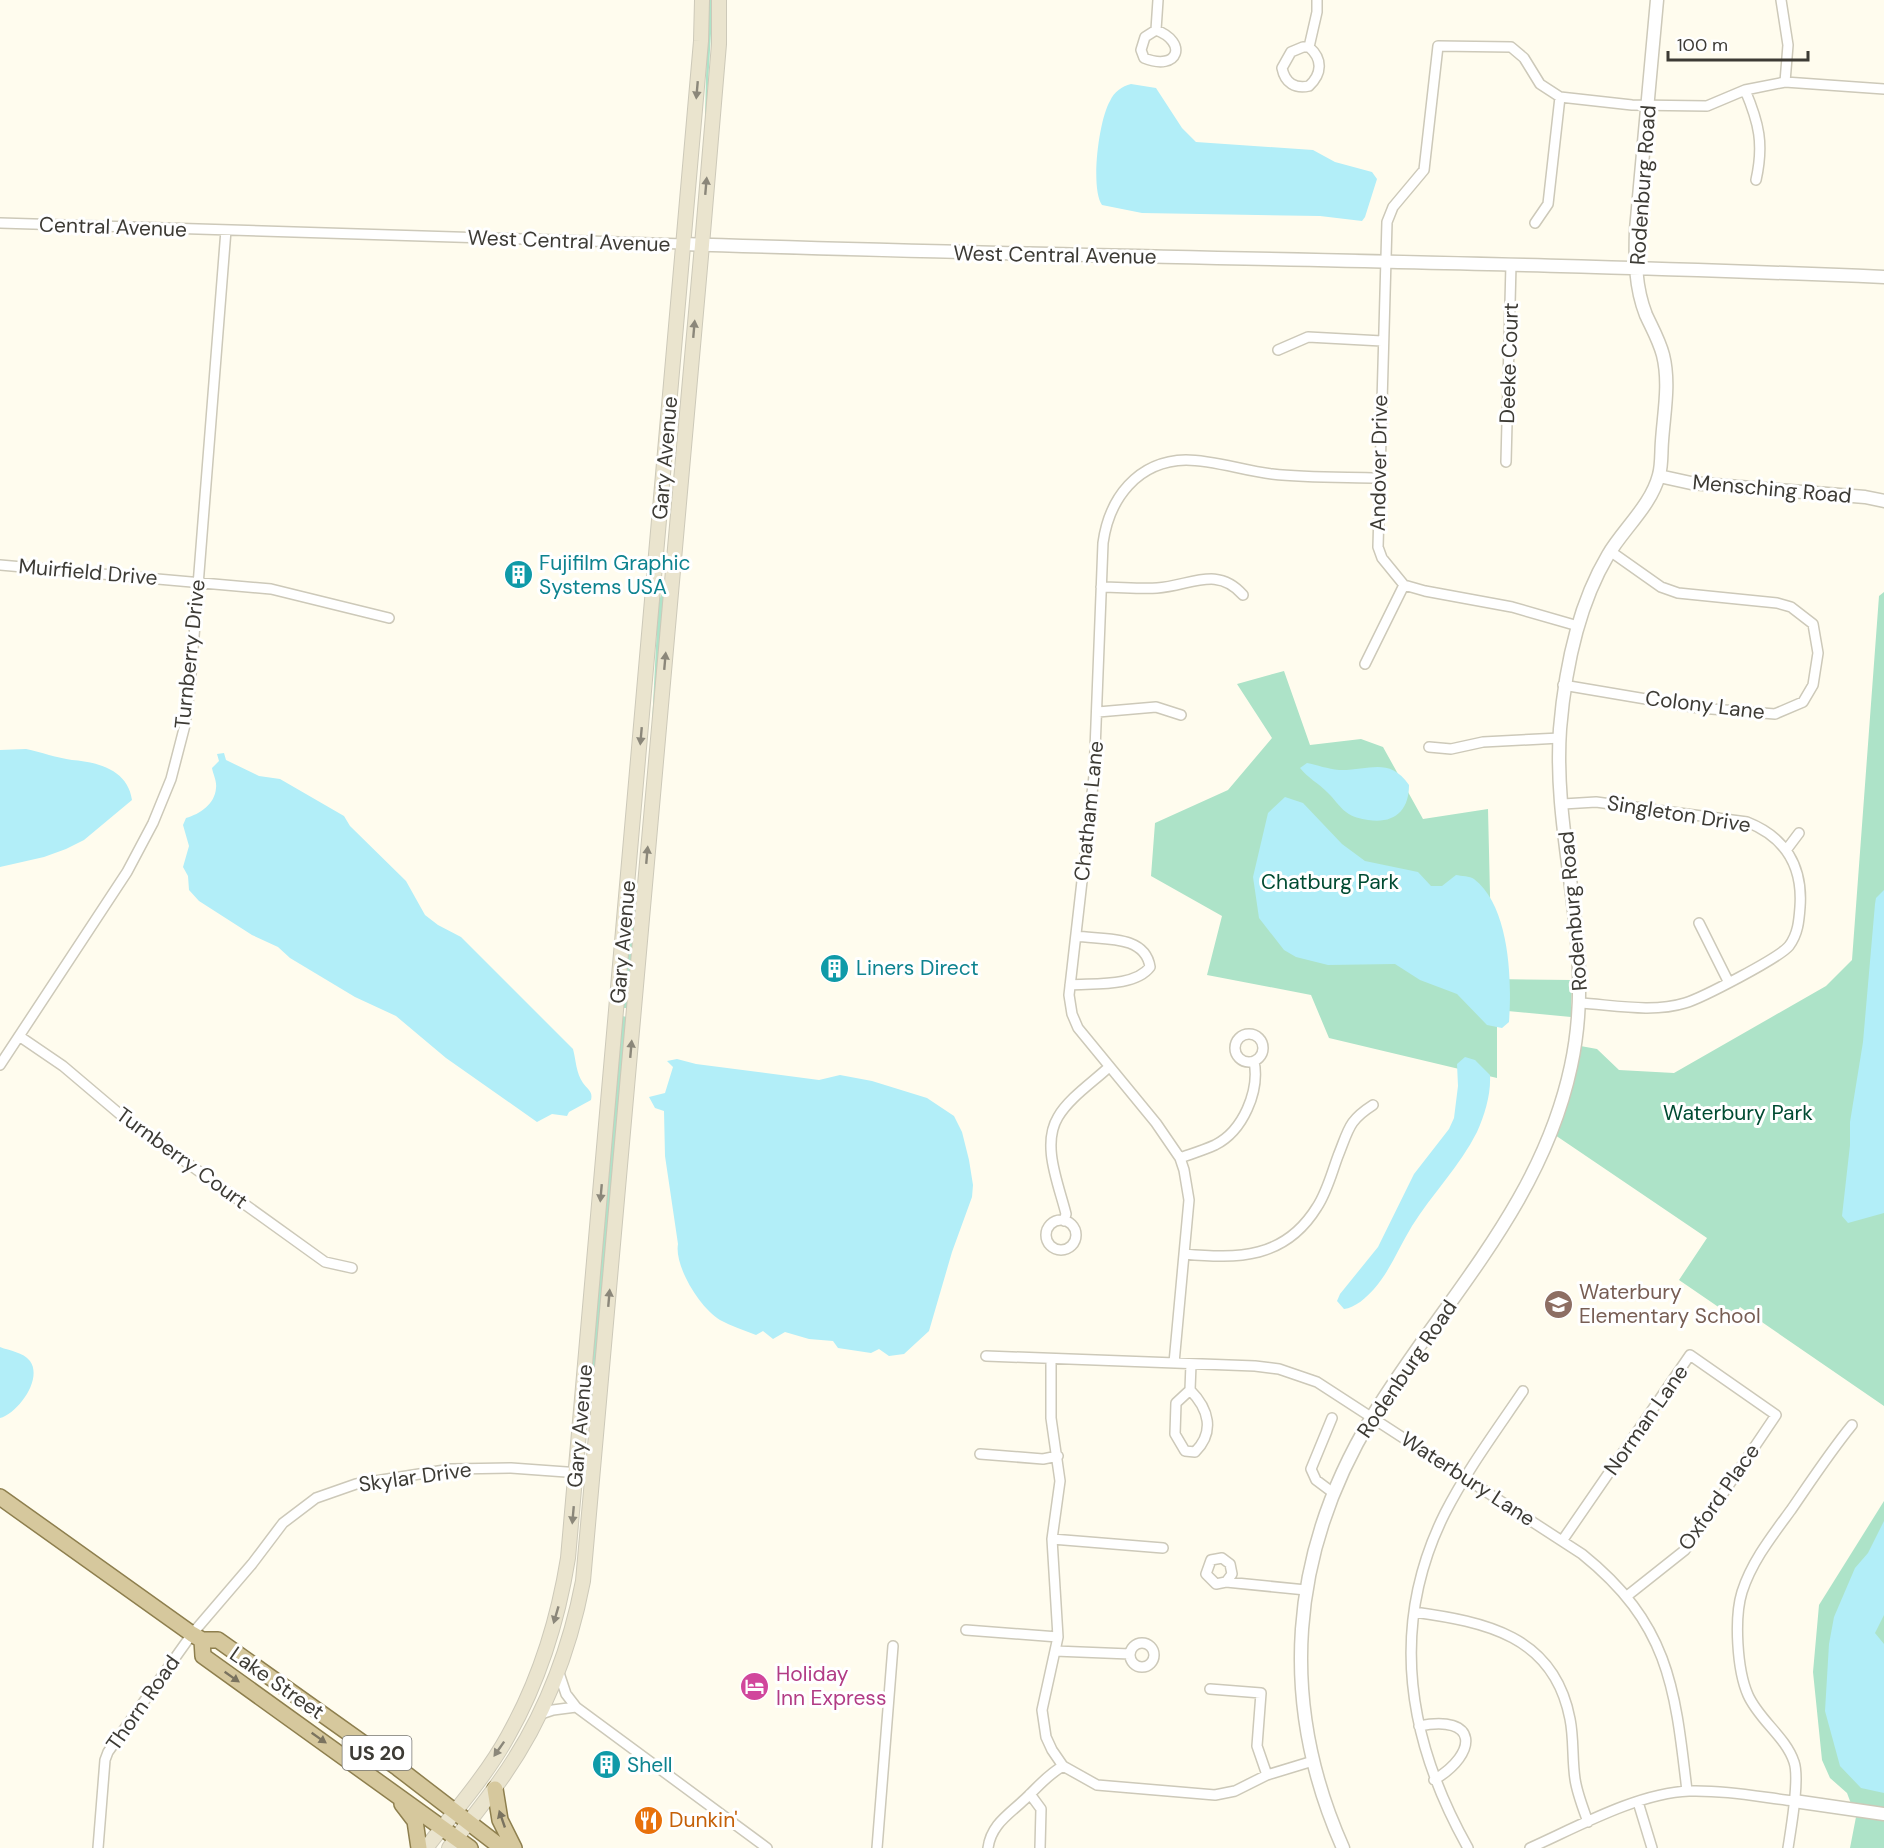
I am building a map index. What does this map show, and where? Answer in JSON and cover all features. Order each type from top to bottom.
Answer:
[{"type":"main road","name":"Gary Avenue","points":[[426,1848],[507,1738],[544,1655],[563,1590],[570,1540],[684,244],[701,41],[702,0]]},
{"type":"main road","name":"Gary Avenue","points":[[452,1843],[495,1788],[541,1714],[559,1673],[572,1632],[583,1581],[702,245],[719,44],[719,0]]},
{"type":"main road","name":"Lake Street","points":[[0,1497],[197,1637],[218,1640],[468,1823]]},
{"type":"main road","name":"Lake Street","points":[[197,1637],[203,1656],[442,1827],[452,1843]]},
{"type":"main road","points":[[386,1786],[415,1821],[419,1848]]},
{"type":"main road","points":[[495,1788],[500,1820],[514,1848]]},
{"type":"main road","name":"US 20","points":[[468,1823],[502,1848]]},
{"type":"main road","name":"US 20","points":[[452,1843],[470,1848]]},
{"type":"street","points":[[1156,30],[1158,0]]},
{"type":"street","points":[[1309,47],[1317,12],[1317,0]]},
{"type":"street","name":"Rodenburg Road","points":[[1343,1848],[1331,1820],[1313,1761],[1302,1684],[1301,1644],[1306,1590],[1332,1492],[1372,1417],[1500,1232],[1531,1180],[1549,1142],[1563,1102],[1574,1055],[1580,1003],[1579,935],[1563,804],[1560,738],[1563,685],[1578,627],[1594,579],[1610,550],[1636,516],[1659,476],[1666,386],[1665,367],[1657,337],[1645,313],[1637,285],[1635,267],[1636,230],[1657,0]]},
{"type":"street","points":[[1781,0],[1788,45],[1785,82]]},
{"type":"street","name":"Andover Drive","points":[[1404,585],[1382,558],[1378,547],[1378,478],[1386,262],[1390,212],[1424,170],[1438,46],[1511,47],[1524,58],[1540,84],[1560,97]]},
{"type":"street","points":[[1309,47],[1318,56],[1319,71],[1309,86],[1297,87],[1286,80],[1282,68],[1291,52],[1309,47]]},
{"type":"street","points":[[1535,223],[1548,204],[1560,97],[1648,105],[1707,106],[1745,90],[1785,82],[1884,89]]},
{"type":"street","points":[[1745,90],[1758,121],[1761,157],[1756,180]]},
{"type":"street","name":"Central Avenue","points":[[0,223],[226,230]]},
{"type":"street","name":"West Central Avenue","points":[[226,230],[966,254],[1635,267],[1884,277]]},
{"type":"street","name":"Turnberry Drive","points":[[0,1065],[135,859],[169,784],[185,725],[199,581],[226,230]]},
{"type":"street","name":"Deeke Court","points":[[1506,462],[1511,264]]},
{"type":"street","points":[[1278,350],[1308,337],[1382,340]]},
{"type":"street","name":"Chatham Lane","points":[[1174,1363],[1189,1200],[1180,1158],[1156,1123],[1078,1028],[1070,1005],[1070,985],[1093,788],[1098,712],[1103,543],[1110,511],[1118,496],[1138,474],[1154,467],[1185,460],[1274,474],[1378,478]]},
{"type":"street","name":"Mensching Road","points":[[1659,476],[1691,483],[1865,497],[1884,501]]},
{"type":"street","name":"Colony Lane","points":[[1563,685],[1699,708],[1775,714],[1803,702],[1814,685],[1818,646],[1813,624],[1791,607],[1777,603],[1678,593],[1661,586],[1610,550]]},
{"type":"street","name":"Muirfield Drive","points":[[0,565],[271,589],[389,618]]},
{"type":"street","points":[[1101,587],[1157,588],[1214,579],[1232,582],[1244,595]]},
{"type":"street","points":[[1365,664],[1404,585],[1512,607],[1578,627]]},
{"type":"street","points":[[1098,712],[1156,707],[1181,715]]},
{"type":"street","points":[[1429,747],[1451,749],[1483,742],[1560,738]]},
{"type":"street","name":"Singleton Drive","points":[[1563,804],[1596,802],[1735,819],[1762,828],[1787,849]]},
{"type":"street","points":[[1580,1003],[1667,1007],[1686,1003],[1788,947],[1796,932],[1801,886],[1787,849],[1799,833]]},
{"type":"street","points":[[1699,923],[1728,981]]},
{"type":"street","points":[[1070,985],[1133,979],[1145,973],[1149,967],[1144,950],[1136,944],[1076,936]]},
{"type":"street","name":"Turnberry Court","points":[[19,1036],[63,1066],[122,1116],[325,1262],[352,1268]]},
{"type":"street","points":[[1180,1158],[1217,1144],[1243,1118],[1256,1073],[1254,1061]]},
{"type":"street","points":[[1064,1221],[1066,1214],[1052,1156],[1053,1131],[1059,1115],[1109,1067]]},
{"type":"street","points":[[1184,1254],[1228,1258],[1252,1255],[1288,1239],[1318,1205],[1354,1117],[1373,1105]]},
{"type":"street","name":"Norman Lane","points":[[1562,1541],[1690,1355],[1776,1415]]},
{"type":"street","name":"Waterbury Lane","points":[[986,1356],[1255,1366],[1296,1374],[1317,1382],[1562,1541],[1605,1572],[1627,1596],[1654,1637],[1670,1676],[1677,1710],[1687,1791]]},
{"type":"street","points":[[1051,1359],[1051,1418],[1058,1456],[1059,1498],[1052,1539],[1058,1637],[1042,1710],[1046,1737],[1063,1766],[1097,1785],[1215,1795],[1235,1791],[1267,1775],[1313,1761]]},
{"type":"street","points":[[1190,1390],[1176,1403],[1175,1434],[1185,1451],[1195,1452],[1202,1445],[1208,1430],[1206,1410],[1190,1390],[1191,1364]]},
{"type":"street","points":[[1468,1848],[1448,1813],[1434,1780],[1414,1710],[1411,1666],[1414,1612],[1432,1545],[1464,1477],[1523,1391]]},
{"type":"street","name":"Oxford Place","points":[[1627,1596],[1685,1550],[1776,1415]]},
{"type":"street","points":[[1332,1418],[1311,1469],[1316,1480],[1332,1492]]},
{"type":"street","points":[[1788,1848],[1794,1801],[1795,1763],[1784,1745],[1758,1715],[1747,1693],[1739,1662],[1738,1620],[1741,1594],[1754,1563],[1852,1425]]},
{"type":"street","points":[[980,1454],[1043,1459],[1058,1456]]},
{"type":"street","name":"Skylar Drive","points":[[197,1637],[282,1523],[316,1498],[356,1484],[452,1469],[511,1468],[594,1474]]},
{"type":"street","points":[[1052,1539],[1163,1548]]},
{"type":"street","points":[[1226,1582],[1306,1590]]},
{"type":"street","points":[[1414,1612],[1469,1620],[1493,1627],[1517,1640],[1544,1664],[1561,1692],[1570,1717],[1575,1780],[1588,1822]]},
{"type":"street","points":[[966,1630],[1058,1637]]},
{"type":"street","name":"Thorn Road","points":[[98,1848],[105,1760],[108,1752],[197,1637]]},
{"type":"street","points":[[877,1848],[893,1646]]},
{"type":"street","points":[[1055,1651],[1130,1654]]},
{"type":"street","points":[[559,1673],[566,1694],[576,1707],[767,1848]]},
{"type":"street","points":[[1210,1689],[1261,1693],[1257,1746],[1267,1775]]},
{"type":"street","points":[[541,1714],[576,1707]]},
{"type":"street","points":[[1419,1726],[1448,1723],[1458,1727],[1464,1735],[1466,1749],[1460,1759],[1451,1770],[1434,1780]]},
{"type":"street","points":[[988,1848],[994,1828],[1053,1771],[1063,1766]]},
{"type":"street","points":[[1530,1848],[1638,1802],[1687,1791],[1734,1793],[1884,1814]]},
{"type":"street","points":[[1030,1794],[1041,1809],[1040,1848]]},
{"type":"street","points":[[1638,1802],[1652,1848]]},
{"type":"green space","points":[[708,0],[713,0],[705,117]]},
{"type":"green space","points":[[664,581],[666,581],[652,724],[658,607]]},
{"type":"green space","name":"Waterbury Park","points":[[1884,592],[1884,1406],[1740,1307],[1733,1317],[1679,1280],[1707,1238],[1555,1135],[1575,1045],[1597,1049],[1619,1070],[1674,1073],[1826,986],[1852,960],[1879,596]]},
{"type":"green space","name":"Chatburg Park","points":[[1284,671],[1310,745],[1361,739],[1383,747],[1423,819],[1488,809],[1492,979],[1572,980],[1571,1017],[1497,1010],[1497,1078],[1329,1038],[1311,995],[1207,975],[1222,916],[1151,876],[1155,823],[1228,790],[1272,738],[1237,684]]},
{"type":"green space","points":[[639,883],[628,1008],[623,1008],[632,903]]},
{"type":"green space","points":[[622,1016],[627,1017],[590,1423],[593,1350]]},
{"type":"green space","points":[[1884,1501],[1884,1848],[1850,1848],[1856,1817],[1847,1793],[1830,1778],[1822,1760],[1813,1672],[1819,1605]]},
{"type":"water","points":[[1131,84],[1156,88],[1182,128],[1196,142],[1313,150],[1335,162],[1372,172],[1377,179],[1365,217],[1362,221],[1320,216],[1142,213],[1102,205],[1098,196],[1096,169],[1102,122],[1114,95],[1121,88]]},
{"type":"water","points":[[26,749],[92,763],[110,770],[125,781],[132,800],[84,840],[44,857],[0,867],[0,750]]},
{"type":"water","points":[[224,753],[226,760],[259,776],[280,779],[344,816],[350,826],[406,881],[425,915],[461,937],[573,1049],[579,1075],[591,1093],[591,1100],[569,1112],[567,1116],[552,1114],[537,1122],[446,1058],[396,1016],[355,997],[290,958],[278,947],[252,935],[199,901],[189,890],[188,876],[183,867],[189,846],[183,825],[186,818],[201,811],[213,799],[216,785],[212,768],[219,761],[217,754]]},
{"type":"water","points":[[1307,763],[1339,770],[1377,767],[1394,771],[1409,785],[1403,809],[1392,818],[1377,821],[1348,814],[1330,794],[1300,768]]},
{"type":"water","points":[[1285,797],[1303,803],[1342,844],[1365,861],[1418,872],[1431,886],[1442,886],[1456,875],[1468,877],[1474,879],[1486,891],[1502,925],[1506,945],[1510,986],[1509,1022],[1502,1028],[1487,1025],[1457,994],[1420,980],[1395,964],[1328,965],[1296,957],[1284,950],[1259,918],[1253,877],[1268,813]]},
{"type":"water","points":[[1884,890],[1884,1213],[1848,1223],[1842,1216],[1850,1145],[1850,1122],[1863,1042],[1875,904],[1876,898]]},
{"type":"water","points":[[1465,1057],[1475,1060],[1490,1075],[1487,1104],[1477,1132],[1462,1157],[1412,1226],[1380,1282],[1360,1302],[1344,1309],[1337,1301],[1340,1294],[1378,1247],[1414,1174],[1449,1129],[1454,1118],[1458,1086],[1457,1064]]},
{"type":"water","points":[[677,1059],[696,1064],[819,1080],[840,1075],[872,1081],[927,1098],[954,1116],[962,1132],[969,1160],[973,1185],[972,1197],[952,1252],[929,1331],[904,1354],[889,1356],[879,1349],[871,1353],[838,1348],[833,1341],[809,1339],[785,1332],[773,1339],[763,1331],[756,1335],[720,1320],[704,1306],[690,1286],[680,1263],[665,1156],[664,1111],[655,1108],[649,1097],[665,1093],[673,1067],[667,1061]]},
{"type":"water","points":[[0,1347],[27,1358],[33,1368],[33,1377],[31,1386],[21,1403],[0,1418]]},
{"type":"water","points":[[1884,1521],[1884,1615],[1875,1633],[1884,1644],[1884,1793],[1861,1788],[1840,1766],[1825,1711],[1829,1644],[1834,1617],[1855,1568],[1868,1553]]},
{"type":"place","name":"Fujifilm Graphic Systems USA","points":[[518,575]]},
{"type":"place","name":"Liners Direct","points":[[835,968]]},
{"type":"place","name":"Waterbury Elementary School","points":[[1558,1304]]},
{"type":"place","name":"Holiday Inn Express","points":[[755,1686]]},
{"type":"place","name":"Shell","points":[[606,1765]]},
{"type":"place","name":"Dunkin'","points":[[648,1820]]}]
